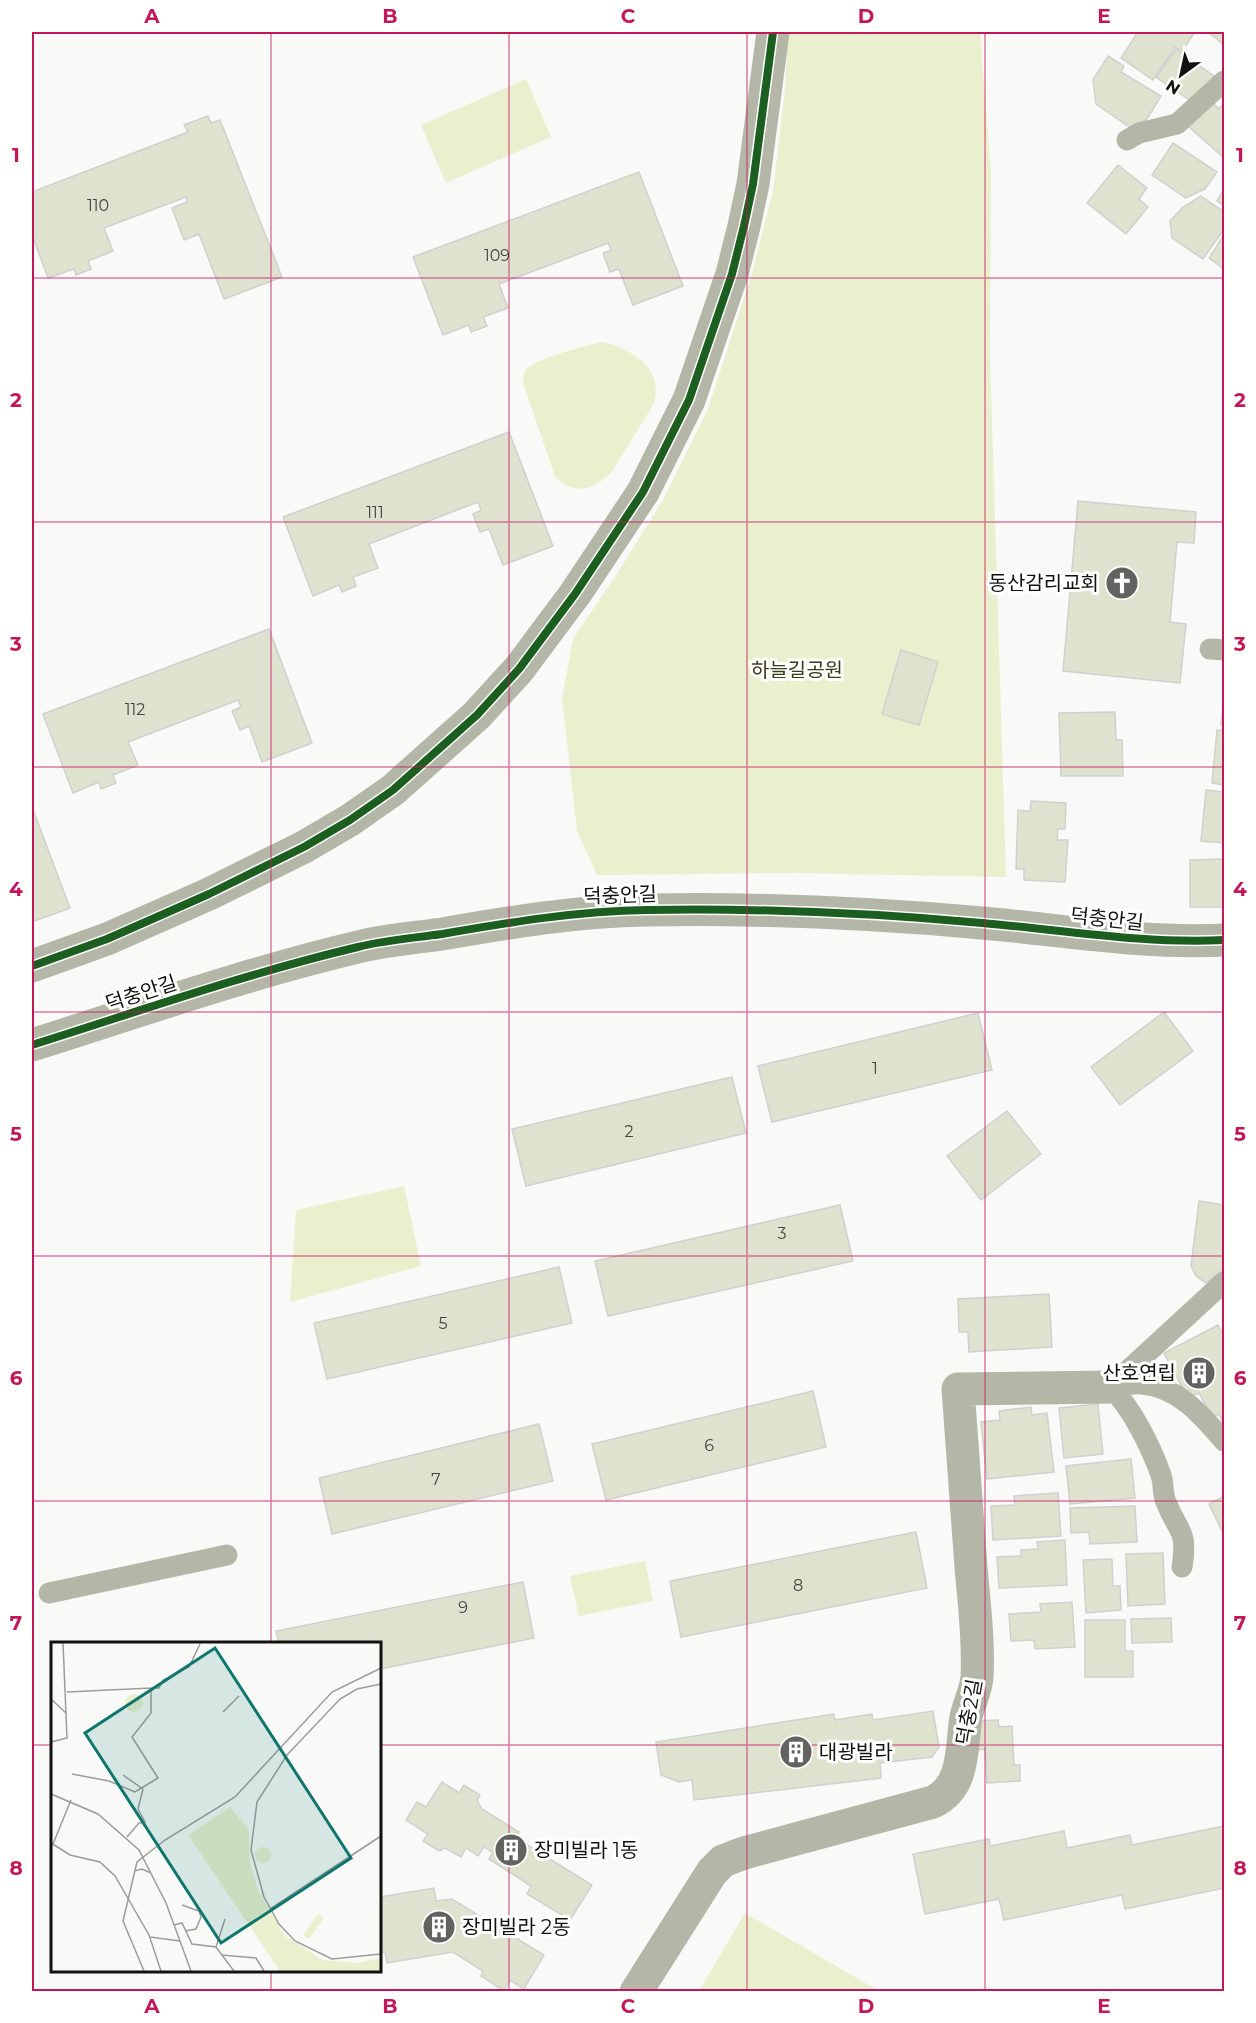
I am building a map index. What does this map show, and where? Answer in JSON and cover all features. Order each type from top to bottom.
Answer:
[{"type":"street","points":[[32,966],[107,939],[209,894],[304,847],[350,820],[393,790],[477,715],[519,669],[575,594],[643,492],[689,400],[732,274],[744,226],[753,184],[773,32]]},
{"type":"street","name":"덕충안길","points":[[32,1045],[236,980],[360,946],[584,912],[801,911],[981,922],[1143,940],[1186,942],[1224,940]]},
{"type":"street","name":"덕충2길","points":[[636,1992],[712,1872],[723,1861],[744,1852],[933,1802],[941,1798],[952,1786],[958,1771],[966,1716],[977,1675],[976,1632],[958,1389],[1110,1387]]},
{"type":"lane","points":[[1127,140],[1139,133],[1176,124],[1224,81]]},
{"type":"lane","points":[[1182,1567],[1184,1539],[1165,1501],[1161,1476],[1131,1411],[1110,1387],[1224,1282]]},
{"type":"lane","name":"덕충2길","points":[[1110,1387],[1141,1384],[1168,1390],[1189,1404],[1224,1441]]},
{"type":"lane","points":[[49,1593],[227,1555]]},
{"type":"green space","name":"하늘길공원","points":[[788,32],[980,32],[991,172],[990,355],[1006,877],[797,873],[597,875],[577,831],[562,698],[573,639],[663,500],[708,409],[751,277],[773,191],[785,90]]},
{"type":"green space","points":[[526,79],[551,137],[446,183],[421,125]]},
{"type":"green space","points":[[602,342],[624,350],[644,363],[655,382],[656,393],[653,405],[611,473],[590,487],[576,488],[555,476],[523,379],[525,370],[532,364]]},
{"type":"green space","points":[[404,1186],[421,1266],[290,1302],[296,1210]]},
{"type":"green space","points":[[645,1561],[653,1601],[579,1616],[570,1576]]},
{"type":"green space","points":[[745,1913],[879,1991],[699,1991]]},
{"type":"building","points":[[1138,32],[1195,32],[1182,51],[1175,47],[1153,80],[1121,58]]},
{"type":"building","points":[[1208,32],[1224,32],[1224,45]]},
{"type":"building","points":[[1176,49],[1214,76],[1195,104],[1156,77]]},
{"type":"building","points":[[1108,56],[1124,66],[1121,72],[1161,96],[1147,119],[1131,128],[1096,104],[1093,80]]},
{"type":"building","points":[[1211,101],[1219,109],[1224,103],[1224,158],[1188,126]]},
{"type":"building","points":[[208,116],[211,123],[220,120],[282,277],[224,299],[199,234],[184,240],[172,208],[187,202],[186,197],[104,228],[113,251],[88,261],[91,269],[76,275],[74,269],[48,278],[32,235],[32,192],[188,132],[184,125]]},
{"type":"building","points":[[1173,143],[1217,172],[1205,189],[1186,198],[1152,175]]},
{"type":"building","points":[[1118,165],[1147,188],[1139,199],[1148,207],[1126,234],[1087,203]]},
{"type":"building","points":[[639,172],[683,286],[633,305],[619,269],[610,272],[603,253],[611,250],[608,243],[499,284],[508,308],[483,317],[487,326],[471,332],[469,325],[443,335],[413,257]]},
{"type":"building","points":[[1224,189],[1224,206],[1217,201]]},
{"type":"building","points":[[1201,196],[1224,212],[1224,229],[1203,259],[1172,238],[1170,221],[1182,208]]},
{"type":"building","points":[[1224,235],[1224,269],[1209,258]]},
{"type":"building","points":[[509,432],[553,546],[503,565],[489,529],[480,532],[473,514],[481,510],[478,502],[369,544],[378,568],[353,577],[356,586],[342,592],[339,585],[313,596],[283,517]]},
{"type":"building","name":"동산감리교회","points":[[1078,501],[1196,512],[1194,543],[1177,542],[1170,622],[1186,624],[1180,683],[1063,671]]},
{"type":"building","points":[[269,629],[312,743],[262,762],[249,726],[240,730],[232,711],[241,707],[238,700],[128,742],[138,765],[113,775],[116,783],[101,789],[99,782],[73,793],[43,714]]},
{"type":"building","points":[[901,650],[938,662],[919,725],[882,714]]},
{"type":"building","points":[[1224,694],[1224,725],[1221,725]]},
{"type":"building","points":[[1115,712],[1116,740],[1122,740],[1123,776],[1061,776],[1059,713]]},
{"type":"building","points":[[1217,730],[1224,731],[1224,785],[1212,783]]},
{"type":"building","points":[[1206,790],[1224,792],[1224,843],[1201,841]]},
{"type":"building","points":[[1031,801],[1066,803],[1065,829],[1058,829],[1057,840],[1068,840],[1065,882],[1024,880],[1024,869],[1016,869],[1018,810],[1030,811]]},
{"type":"building","points":[[32,807],[70,908],[32,922]]},
{"type":"building","points":[[1224,859],[1224,907],[1190,907],[1190,860]]},
{"type":"building","points":[[1164,1012],[1193,1051],[1120,1105],[1091,1067]]},
{"type":"building","points":[[978,1013],[992,1070],[772,1122],[758,1066]]},
{"type":"building","points":[[732,1077],[746,1133],[526,1186],[512,1129]]},
{"type":"building","points":[[1007,1111],[1041,1154],[981,1200],[947,1156]]},
{"type":"building","points":[[1199,1201],[1224,1205],[1224,1269],[1206,1283],[1196,1276],[1191,1266]]},
{"type":"building","points":[[840,1205],[853,1261],[608,1316],[595,1261]]},
{"type":"building","points":[[559,1267],[572,1323],[327,1379],[314,1323]]},
{"type":"building","points":[[1049,1294],[1052,1347],[969,1352],[968,1332],[959,1332],[958,1299]]},
{"type":"building","name":"산호연립","points":[[1218,1325],[1224,1337],[1224,1425],[1219,1414],[1212,1417],[1199,1393],[1188,1398],[1164,1353]]},
{"type":"building","points":[[813,1391],[826,1447],[606,1500],[592,1444]]},
{"type":"building","points":[[1098,1404],[1103,1454],[1064,1458],[1059,1408]]},
{"type":"building","points":[[1031,1407],[1032,1415],[1047,1413],[1054,1472],[987,1479],[981,1422],[1000,1420],[999,1411]]},
{"type":"building","points":[[539,1424],[553,1481],[332,1534],[319,1478]]},
{"type":"building","points":[[1131,1459],[1135,1498],[1070,1504],[1066,1466]]},
{"type":"building","points":[[1058,1493],[1061,1536],[993,1540],[991,1506],[1015,1505],[1014,1496]]},
{"type":"building","points":[[1224,1496],[1224,1530],[1222,1531],[1209,1504]]},
{"type":"building","points":[[1135,1506],[1137,1542],[1090,1544],[1089,1532],[1071,1533],[1070,1508]]},
{"type":"building","points":[[916,1532],[927,1588],[681,1637],[670,1581]]},
{"type":"building","points":[[1065,1540],[1067,1585],[999,1588],[997,1557],[1021,1556],[1021,1550],[1038,1549],[1037,1542]]},
{"type":"building","points":[[1163,1553],[1165,1604],[1128,1606],[1126,1554]]},
{"type":"building","points":[[1112,1559],[1113,1586],[1120,1586],[1121,1610],[1086,1613],[1083,1560]]},
{"type":"building","points":[[523,1582],[534,1638],[381,1669],[381,1642],[279,1642],[276,1631]]},
{"type":"building","points":[[1072,1602],[1075,1647],[1035,1649],[1034,1640],[1011,1641],[1009,1614],[1041,1612],[1040,1604]]},
{"type":"building","points":[[1171,1618],[1172,1642],[1132,1643],[1131,1619]]},
{"type":"building","points":[[1085,1620],[1125,1620],[1125,1651],[1133,1651],[1133,1677],[1085,1677]]},
{"type":"building","name":"대광빌라","points":[[933,1711],[939,1747],[932,1757],[880,1763],[881,1778],[694,1800],[692,1780],[679,1782],[661,1775],[656,1742],[834,1714],[835,1720],[872,1714],[873,1720]]},
{"type":"building","points":[[998,1720],[999,1727],[1012,1726],[1014,1765],[1020,1765],[1020,1781],[987,1783],[985,1749],[976,1750],[974,1721]]},
{"type":"building","name":"장미빌라 1동","points":[[442,1782],[459,1793],[464,1785],[480,1795],[477,1800],[482,1809],[519,1832],[516,1838],[592,1885],[570,1920],[527,1894],[531,1886],[489,1859],[493,1853],[484,1847],[478,1856],[466,1848],[461,1857],[445,1848],[439,1851],[423,1841],[428,1834],[406,1820],[417,1802],[426,1807]]},
{"type":"building","points":[[1224,1826],[1224,1888],[1125,1909],[1122,1895],[1004,1920],[999,1899],[925,1914],[913,1854],[989,1839],[990,1846],[1064,1831],[1067,1848],[1130,1835],[1132,1845]]},
{"type":"building","name":"장미빌라 2동","points":[[434,1888],[436,1901],[452,1899],[544,1955],[524,1989],[510,1980],[504,1991],[481,1976],[483,1971],[453,1952],[387,1963],[385,1952],[381,1953],[381,1897]]},
{"type":"cycle path","points":[[32,966],[107,939],[209,894],[304,847],[350,820],[393,790],[477,715],[519,669],[575,594],[643,492],[689,400],[732,274],[744,226],[753,184],[773,32]]},
{"type":"cycle path","points":[[32,1045],[235,980],[317,957],[389,941],[596,912],[647,910],[815,912],[940,919],[1103,936],[1163,940],[1224,940]]},
{"type":"place","name":"동산감리교회","points":[[1122,583]]},
{"type":"place","name":"산호연립","points":[[1199,1373]]},
{"type":"place","name":"대광빌라","points":[[796,1752]]},
{"type":"place","name":"장미빌라 1동","points":[[511,1850]]},
{"type":"place","name":"장미빌라 2동","points":[[439,1927]]}]
